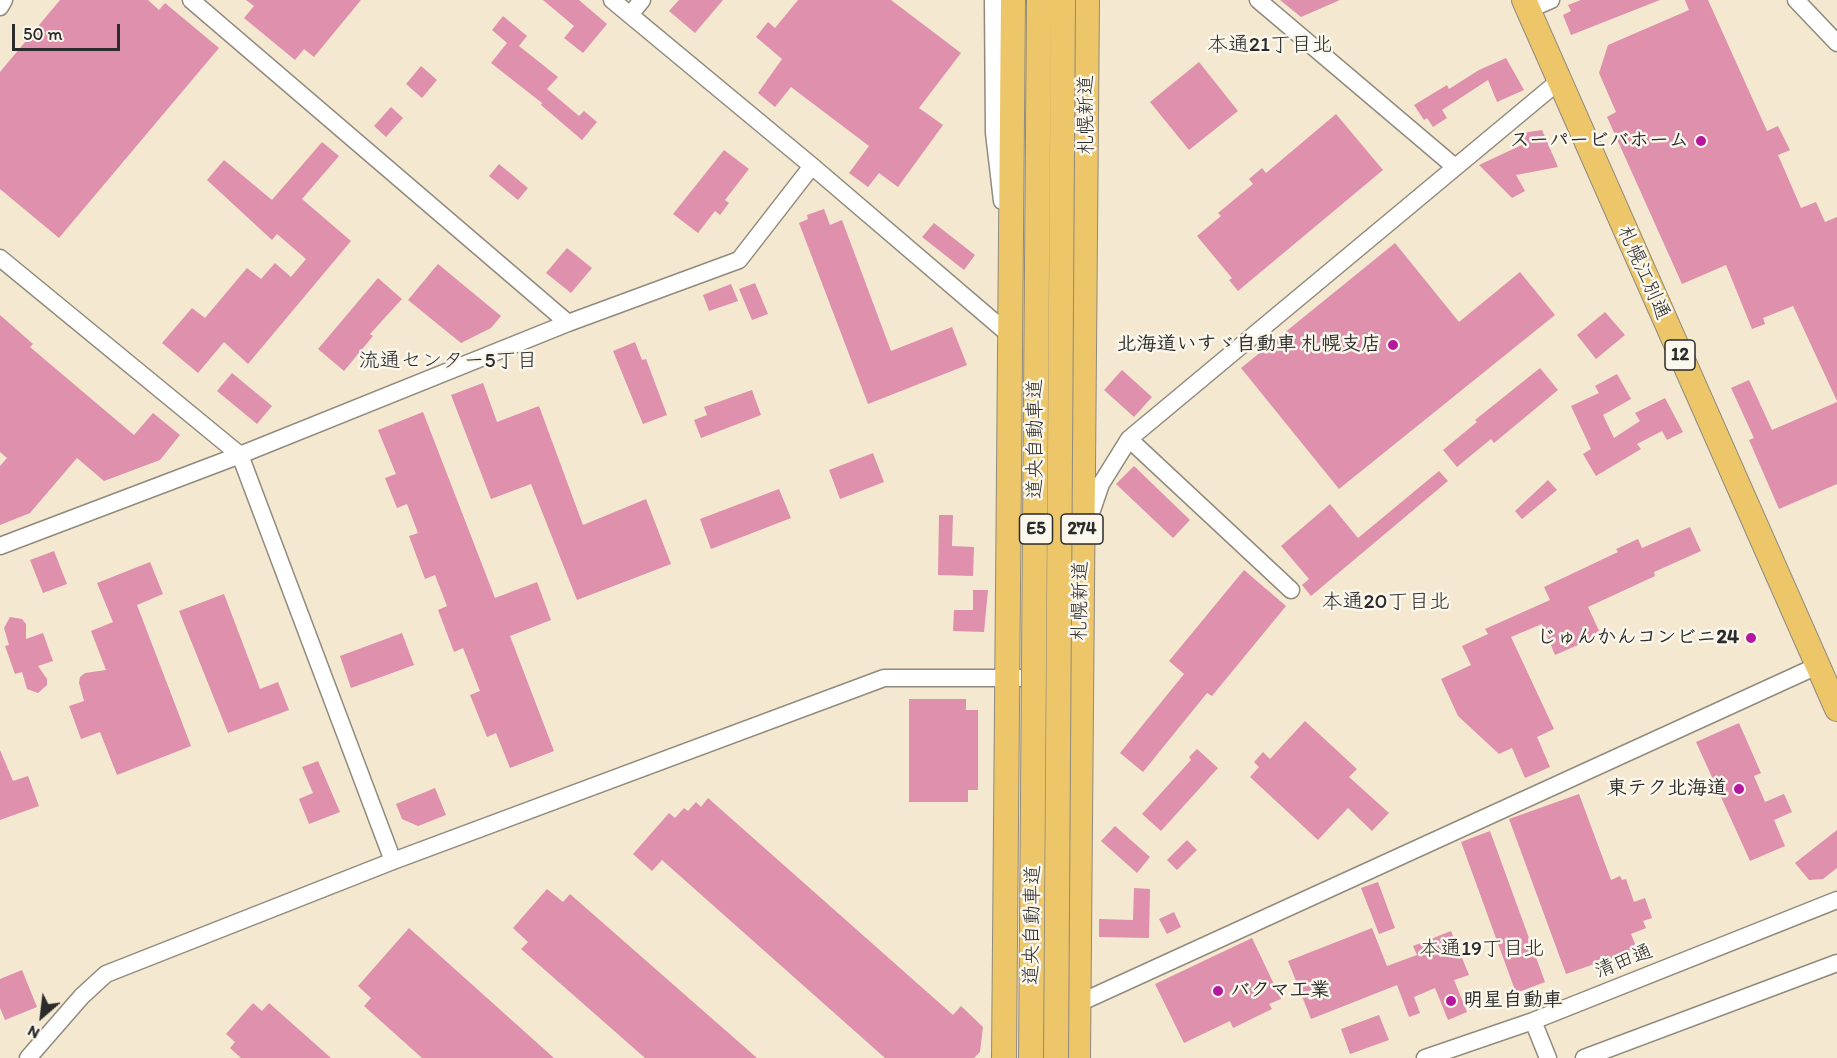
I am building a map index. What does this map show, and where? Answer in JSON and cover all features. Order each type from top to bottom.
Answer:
[{"type":"highway","points":[[1004,1058],[1012,337],[1013,0]]},
{"type":"highway","name":"道央自動車道","points":[[1031,1058],[1039,0]]},
{"type":"highway","name":"道央自動車道","points":[[1056,1058],[1064,0]]},
{"type":"highway","name":"札幌新道","points":[[1077,1058],[1087,0]]},
{"type":"highway","name":"札幌江別通","points":[[1526,5],[1830,686]]},
{"type":"street","points":[[0,7],[4,0]]},
{"type":"street","points":[[191,0],[568,323]]},
{"type":"street","points":[[612,0],[812,166],[1012,337]]},
{"type":"street","points":[[630,15],[642,0]]},
{"type":"street","points":[[993,0],[994,133],[1012,279]]},
{"type":"street","points":[[1258,0],[1455,167]]},
{"type":"street","points":[[1526,5],[1551,0]]},
{"type":"street","points":[[1796,0],[1837,43]]},
{"type":"street","points":[[1082,541],[1101,484],[1129,440],[1559,81]]},
{"type":"street","points":[[0,546],[240,455],[568,323],[739,260],[812,166]]},
{"type":"street","points":[[0,258],[240,455],[393,861]]},
{"type":"street","points":[[1129,440],[1291,590]]},
{"type":"street","points":[[28,1058],[82,996],[106,974],[393,861],[884,678],[1079,678]]},
{"type":"street","points":[[1077,1004],[1830,686]]},
{"type":"street","name":"清田通","points":[[1425,1058],[1533,1021],[1837,900]]},
{"type":"street","points":[[1584,1058],[1837,963]]},
{"type":"street","points":[[1533,1021],[1548,1058]]},
{"type":"building","points":[[60,0],[148,0],[159,10],[165,3],[219,48],[59,238],[0,189],[0,72]]},
{"type":"building","points":[[246,0],[361,0],[314,57],[304,49],[295,60],[244,18],[254,6]]},
{"type":"building","points":[[543,0],[579,0],[607,24],[583,53],[564,38],[574,26]]},
{"type":"building","points":[[679,0],[723,0],[695,33],[669,11]]},
{"type":"building","points":[[798,0],[891,0],[961,53],[919,108],[943,125],[898,187],[879,173],[868,187],[849,173],[869,146],[791,87],[775,107],[758,93],[782,59],[756,37],[768,22],[775,28]]},
{"type":"building","points":[[1280,0],[1340,0],[1301,17]]},
{"type":"building","points":[[1581,0],[1660,0],[1571,35],[1563,15],[1571,11],[1568,5]]},
{"type":"building","name":"スーパービバホーム","points":[[1685,0],[1708,0],[1767,131],[1778,126],[1790,150],[1778,155],[1801,208],[1816,202],[1825,222],[1837,217],[1837,401],[1793,306],[1763,318],[1765,324],[1752,329],[1726,265],[1682,284],[1607,117],[1616,112],[1599,73],[1608,45],[1689,10]]},
{"type":"building","points":[[503,16],[527,36],[519,46],[558,77],[547,89],[579,116],[584,111],[597,122],[582,140],[541,105],[542,103],[491,63],[507,43],[492,30]]},
{"type":"building","points":[[1506,58],[1524,90],[1497,102],[1488,80],[1442,110],[1447,118],[1433,127],[1427,118],[1424,120],[1414,105],[1447,85],[1449,89],[1479,70]]},
{"type":"building","points":[[1199,62],[1238,111],[1189,150],[1150,102]]},
{"type":"building","points":[[421,66],[437,80],[422,98],[406,84]]},
{"type":"building","points":[[391,107],[403,118],[386,137],[374,126]]},
{"type":"building","points":[[1336,114],[1383,170],[1238,291],[1229,280],[1232,278],[1197,236],[1221,216],[1218,213],[1253,184],[1249,179],[1262,168],[1266,173]]},
{"type":"building","points":[[1542,130],[1558,167],[1516,175],[1525,191],[1512,198],[1479,165],[1526,143],[1522,133]]},
{"type":"building","points":[[322,142],[339,156],[302,199],[351,241],[248,364],[224,342],[198,373],[162,343],[192,308],[205,318],[247,268],[261,279],[275,263],[291,277],[306,259],[277,234],[272,240],[207,180],[224,160],[272,200]]},
{"type":"building","points":[[724,150],[749,169],[725,200],[729,203],[720,215],[715,211],[698,233],[673,214]]},
{"type":"building","points":[[499,164],[528,188],[518,200],[489,176]]},
{"type":"building","points":[[824,209],[830,225],[842,220],[891,351],[952,327],[967,365],[868,404],[799,223],[808,219],[807,215]]},
{"type":"building","points":[[934,223],[975,255],[964,270],[922,237]]},
{"type":"building","name":"北海道いすゞ自動車 札幌支店","points":[[1395,243],[1459,322],[1520,272],[1555,315],[1339,489],[1241,368]]},
{"type":"building","points":[[567,248],[592,268],[571,293],[546,273]]},
{"type":"building","points":[[438,264],[501,316],[491,328],[461,343],[408,300]]},
{"type":"building","points":[[378,278],[402,299],[370,334],[373,336],[344,371],[318,349]]},
{"type":"building","points":[[755,283],[768,314],[752,320],[739,289]]},
{"type":"building","points":[[731,284],[738,301],[709,311],[703,295]]},
{"type":"building","points":[[1605,312],[1625,335],[1596,359],[1577,335]]},
{"type":"building","points":[[0,315],[33,344],[30,347],[134,435],[153,413],[180,435],[160,460],[104,481],[77,458],[30,513],[0,525],[0,466],[7,458],[0,452]]},
{"type":"building","points":[[635,342],[642,360],[646,359],[667,415],[643,424],[613,351]]},
{"type":"building","points":[[1540,368],[1558,390],[1494,443],[1491,439],[1457,467],[1443,450],[1477,422],[1475,420]]},
{"type":"building","points":[[1122,370],[1152,397],[1134,417],[1104,390]]},
{"type":"building","points":[[232,373],[272,406],[257,424],[217,391]]},
{"type":"building","points":[[1617,374],[1631,399],[1603,415],[1614,438],[1640,421],[1635,413],[1665,398],[1683,432],[1667,440],[1662,431],[1637,444],[1641,449],[1596,476],[1583,454],[1591,449],[1571,406],[1599,393],[1595,386]]},
{"type":"building","points":[[1749,380],[1772,430],[1837,402],[1837,484],[1779,509],[1749,440],[1754,438],[1731,388]]},
{"type":"building","points":[[483,383],[497,422],[539,406],[583,525],[646,499],[671,564],[577,600],[531,484],[491,499],[451,395]]},
{"type":"building","points":[[752,390],[761,415],[701,438],[694,420],[707,415],[704,407]]},
{"type":"building","points":[[423,412],[495,598],[537,582],[551,620],[510,636],[554,751],[510,768],[496,733],[487,737],[470,695],[480,691],[463,648],[454,652],[438,610],[447,606],[435,575],[425,579],[409,536],[418,533],[407,504],[397,508],[385,478],[396,474],[378,430]]},
{"type":"building","points":[[873,453],[884,482],[840,499],[829,470]]},
{"type":"building","points":[[1134,466],[1190,520],[1173,538],[1116,484]]},
{"type":"building","points":[[1439,471],[1448,481],[1311,596],[1302,585],[1309,579],[1281,546],[1330,504],[1358,538]]},
{"type":"building","points":[[1548,480],[1557,490],[1522,519],[1515,511]]},
{"type":"building","points":[[779,489],[791,518],[711,549],[700,519]]},
{"type":"building","points":[[939,515],[953,515],[952,546],[974,547],[973,576],[938,575]]},
{"type":"building","points":[[1690,527],[1701,551],[1654,572],[1655,576],[1588,607],[1601,635],[1555,655],[1542,624],[1511,637],[1554,729],[1537,737],[1550,767],[1525,778],[1512,748],[1499,754],[1458,716],[1441,679],[1471,665],[1462,646],[1488,634],[1485,629],[1550,600],[1544,587],[1618,552],[1616,549],[1638,539],[1642,548]]},
{"type":"building","points":[[54,551],[67,584],[43,593],[30,560]]},
{"type":"building","points":[[150,562],[163,594],[137,605],[191,746],[117,775],[100,732],[81,739],[69,706],[84,701],[79,683],[80,677],[85,673],[106,670],[91,631],[113,622],[97,583]]},
{"type":"building","points":[[1244,570],[1286,606],[1212,696],[1207,693],[1143,772],[1120,753],[1184,674],[1169,661]]},
{"type":"building","points":[[973,590],[988,590],[984,632],[953,631],[954,610],[973,610]]},
{"type":"building","points":[[224,594],[260,689],[278,682],[289,710],[228,733],[179,611]]},
{"type":"building","points":[[10,617],[22,619],[26,624],[26,639],[43,633],[53,661],[38,666],[47,679],[47,685],[38,693],[27,689],[22,672],[15,674],[5,646],[9,645],[4,628]]},
{"type":"building","points":[[402,633],[414,665],[351,688],[340,656]]},
{"type":"building","points":[[909,699],[966,699],[966,710],[978,710],[978,790],[968,790],[968,802],[909,802]]},
{"type":"building","points":[[1305,721],[1357,769],[1349,777],[1389,813],[1372,831],[1348,808],[1318,840],[1250,777],[1259,767],[1254,762],[1263,752],[1270,759]]},
{"type":"building","name":"東テク北海道","points":[[1739,723],[1761,773],[1754,776],[1765,802],[1784,794],[1792,812],[1774,820],[1785,846],[1750,861],[1696,742]]},
{"type":"building","points":[[1197,749],[1218,768],[1161,831],[1142,814],[1191,760],[1189,757]]},
{"type":"building","points":[[0,750],[13,781],[28,776],[39,806],[0,820]]},
{"type":"building","points":[[318,761],[340,812],[309,824],[299,799],[313,793],[302,767]]},
{"type":"building","points":[[435,788],[446,815],[418,826],[402,819],[396,804]]},
{"type":"building","points":[[1579,794],[1611,880],[1620,876],[1622,880],[1626,879],[1634,902],[1645,898],[1652,918],[1643,921],[1646,928],[1631,934],[1637,949],[1566,974],[1509,819]]},
{"type":"building","points":[[708,798],[953,1015],[961,1006],[983,1027],[980,1052],[974,1058],[885,1058],[662,860],[652,871],[633,854],[669,813],[675,818],[684,808],[688,811],[696,802],[701,807]]},
{"type":"building","points":[[1115,826],[1150,857],[1137,873],[1101,841]]},
{"type":"building","points":[[1837,830],[1837,868],[1823,879],[1809,880],[1795,863]]},
{"type":"building","points":[[1490,831],[1545,982],[1516,993],[1461,842]]},
{"type":"building","points":[[1187,840],[1197,850],[1177,870],[1167,860]]},
{"type":"building","points":[[1378,882],[1395,928],[1379,934],[1361,888]]},
{"type":"building","points":[[1134,888],[1150,889],[1149,938],[1099,937],[1099,919],[1133,920]]},
{"type":"building","points":[[547,889],[563,902],[570,894],[757,1058],[645,1058],[521,949],[528,942],[513,928]]},
{"type":"building","points":[[1174,912],[1181,927],[1167,934],[1159,919]]},
{"type":"building","points":[[409,928],[554,1058],[422,1058],[364,1006],[371,998],[358,986]]},
{"type":"building","points":[[1372,928],[1387,966],[1417,955],[1413,946],[1451,931],[1469,975],[1454,980],[1467,1012],[1448,1020],[1435,988],[1414,997],[1420,1013],[1409,1017],[1397,985],[1311,1019],[1288,961]]},
{"type":"building","name":"バクマ工業","points":[[1252,938],[1281,999],[1269,1004],[1272,1009],[1233,1028],[1230,1021],[1184,1043],[1155,984]]},
{"type":"building","points":[[22,970],[37,1007],[5,1020],[0,1008],[0,979]]},
{"type":"building","points":[[253,1003],[262,1011],[269,1003],[331,1058],[241,1058],[230,1048],[235,1042],[226,1034]]},
{"type":"building","points":[[1379,1015],[1389,1040],[1350,1054],[1341,1029]]},
{"type":"place","name":"スーパービバホーム","points":[[1701,141]]},
{"type":"place","name":"北海道いすゞ自動車 札幌支店","points":[[1393,345]]},
{"type":"place","name":"じゅんかんコンビニ24","points":[[1751,638]]},
{"type":"place","name":"東テク北海道","points":[[1739,789]]},
{"type":"place","name":"バクマ工業","points":[[1218,991]]},
{"type":"place","name":"明星自動車","points":[[1451,1001]]},
{"type":"district","name":"本通21丁目北","points":[[1270,46]]},
{"type":"district","name":"流通センター5丁目","points":[[448,362]]},
{"type":"district","name":"本通20丁目北","points":[[1386,603]]},
{"type":"district","name":"本通19丁目北","points":[[1482,950]]}]
